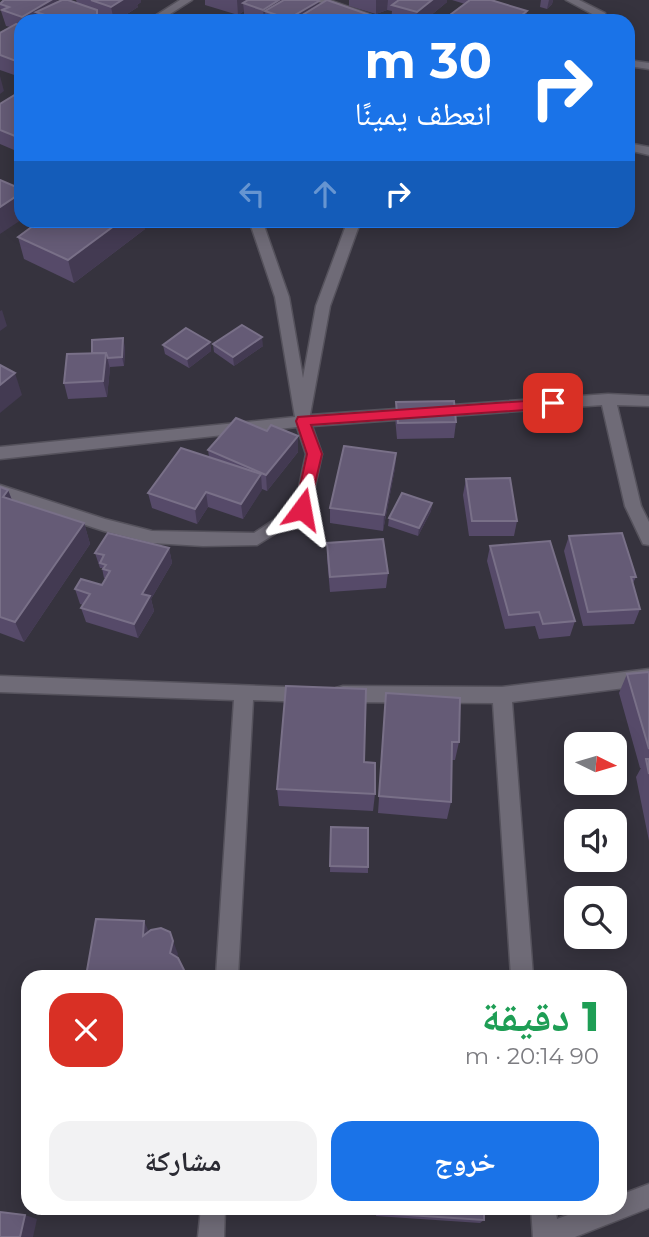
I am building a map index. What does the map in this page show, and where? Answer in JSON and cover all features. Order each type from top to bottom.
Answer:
[{"type":"street","points":[[164,14],[187,0]]},
{"type":"street","points":[[319,0],[362,14]]},
{"type":"street","points":[[571,0],[599,14]]},
{"type":"street","points":[[0,491],[104,525],[152,537],[257,539],[302,509],[314,454],[303,421],[282,298],[258,228]]},
{"type":"street","points":[[303,421],[323,306],[352,228]]},
{"type":"street","points":[[608,399],[633,506],[649,539]]},
{"type":"street","points":[[0,453],[303,421],[608,399],[649,401]]},
{"type":"street","points":[[0,684],[244,693],[502,695],[649,677]]},
{"type":"street","points":[[227,970],[244,693]]},
{"type":"street","points":[[502,695],[522,970]]},
{"type":"street","points":[[627,1205],[649,1196]]},
{"type":"street","points":[[211,1237],[213,1215]]},
{"type":"street","points":[[544,1215],[546,1236],[600,1215]]},
{"type":"building","points":[[4,0],[51,0],[27,14],[14,14],[2,10],[9,7],[0,4]]},
{"type":"building","points":[[62,0],[68,0],[97,10],[97,14],[42,14],[36,12]]},
{"type":"building","points":[[91,0],[122,0],[111,7]]},
{"type":"building","points":[[248,0],[279,0],[263,10],[243,3]]},
{"type":"building","points":[[284,0],[319,1],[297,14],[274,14],[265,11]]},
{"type":"building","points":[[327,0],[367,14],[304,14]]},
{"type":"building","points":[[399,0],[432,0],[417,12],[392,5]]},
{"type":"building","points":[[470,0],[491,0],[527,11],[523,14],[451,14]]},
{"type":"building","points":[[14,25],[14,60],[0,55],[0,33]]},
{"type":"building","points":[[14,95],[14,136],[0,130],[0,104]]},
{"type":"building","points":[[0,180],[14,186],[14,198],[0,207]]},
{"type":"building","points":[[30,228],[111,228],[68,260],[18,237]]},
{"type":"building","points":[[242,325],[262,337],[233,357],[213,344]]},
{"type":"building","points":[[186,328],[210,342],[187,359],[163,345]]},
{"type":"building","points":[[123,338],[122,357],[108,358],[106,353],[92,353],[92,340]]},
{"type":"building","points":[[106,353],[103,381],[64,383],[67,354]]},
{"type":"building","points":[[0,365],[15,373],[0,385]]},
{"type":"building","points":[[454,401],[456,422],[398,423],[396,402]]},
{"type":"building","points":[[236,418],[267,431],[271,425],[298,436],[266,475],[208,450]]},
{"type":"building","points":[[344,446],[396,453],[384,515],[330,508]]},
{"type":"building","points":[[181,448],[261,474],[241,504],[206,492],[195,509],[148,493]]},
{"type":"building","points":[[510,478],[517,521],[472,521],[466,479]]},
{"type":"building","points":[[0,487],[8,490],[3,497],[84,523],[15,622],[0,617]]},
{"type":"building","points":[[402,493],[432,503],[419,528],[389,518]]},
{"type":"building","points":[[108,533],[169,548],[142,594],[150,596],[134,624],[81,608],[90,594],[75,589],[81,579],[102,585],[110,571],[103,569],[106,565],[100,563],[104,555],[95,553]]},
{"type":"building","points":[[622,533],[636,577],[631,577],[640,609],[588,612],[569,536]]},
{"type":"building","points":[[383,539],[388,573],[330,577],[327,543]]},
{"type":"building","points":[[550,541],[575,621],[543,624],[539,612],[509,615],[490,546]]},
{"type":"building","points":[[649,672],[649,749],[627,674]]},
{"type":"building","points":[[286,686],[366,689],[364,762],[375,763],[375,794],[277,789]]},
{"type":"building","points":[[386,693],[460,698],[459,742],[452,742],[451,802],[379,796]]},
{"type":"building","points":[[331,827],[368,828],[368,867],[330,866]]},
{"type":"building","points":[[96,919],[144,921],[143,936],[151,930],[161,928],[170,932],[173,941],[170,953],[178,958],[184,970],[87,970]]},
{"type":"building","points":[[0,1212],[25,1215],[20,1237],[0,1237]]},
{"type":"building","points":[[408,1215],[484,1215],[484,1220]]},
{"type":"route","points":[[302,509],[314,454],[303,421],[553,403]]}]
